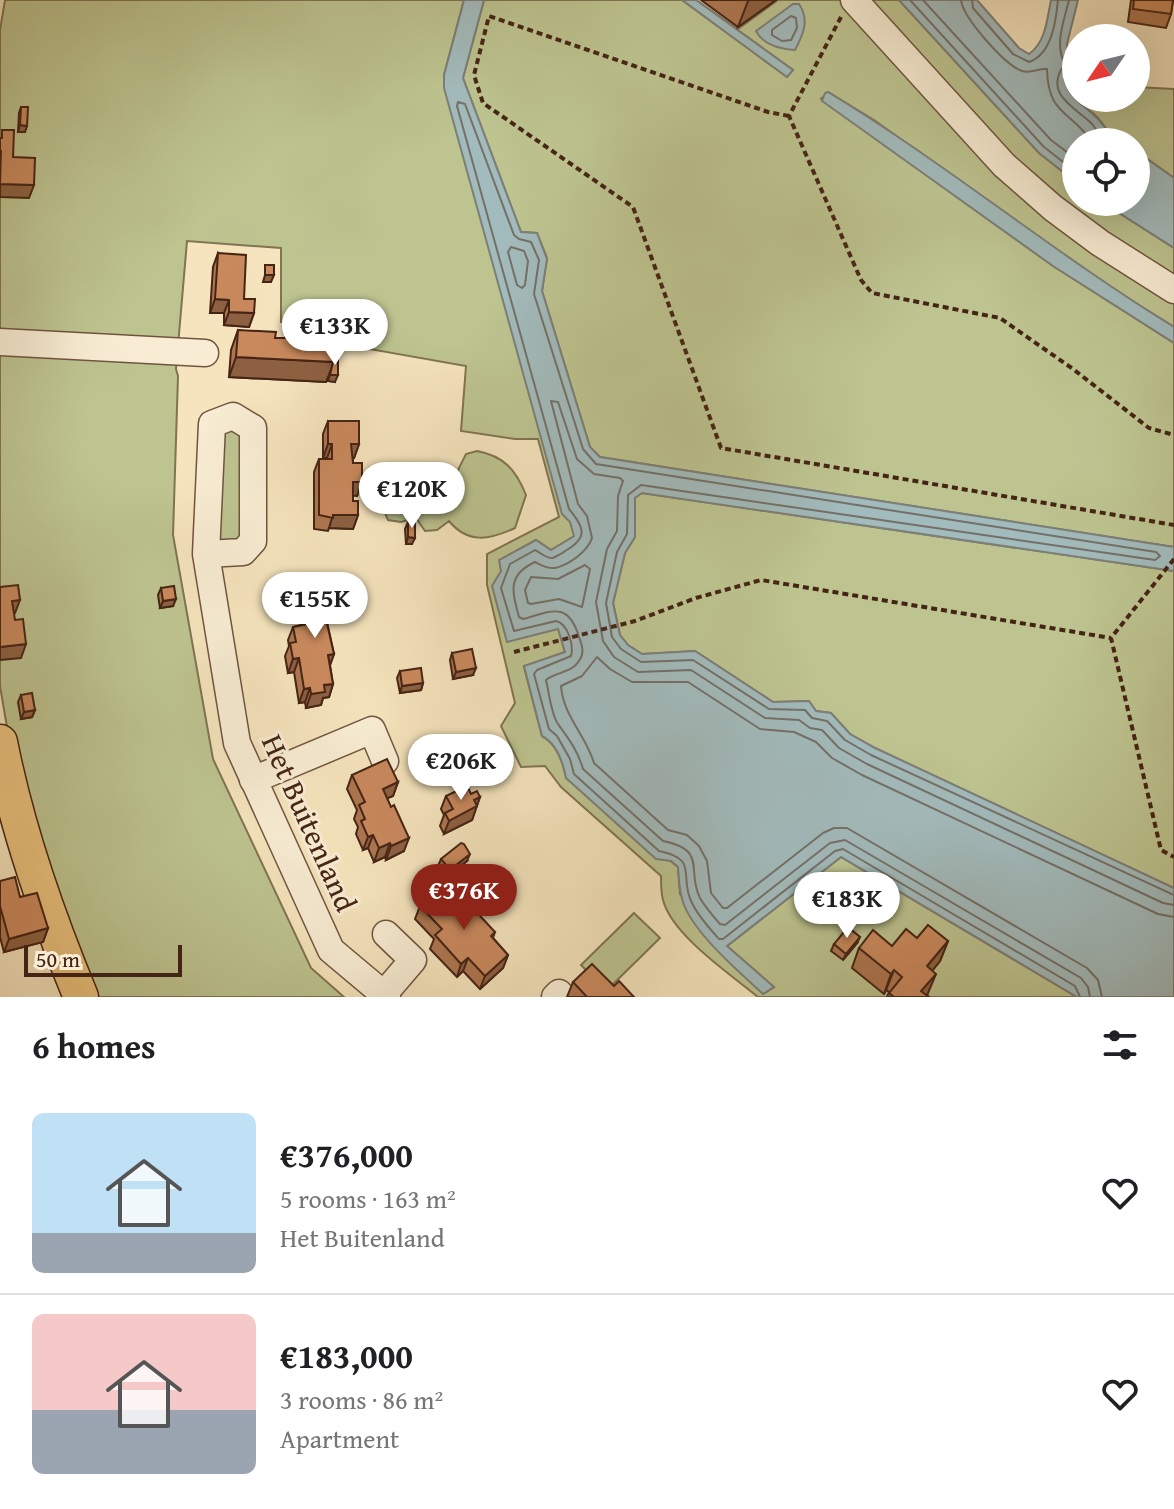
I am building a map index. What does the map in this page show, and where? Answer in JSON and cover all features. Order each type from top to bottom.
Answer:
[{"type":"main road","points":[[0,742],[13,802],[81,997]]},
{"type":"street","points":[[848,6],[962,122],[1053,208],[1100,243],[1174,290]]},
{"type":"street","points":[[0,342],[205,353]]},
{"type":"street","name":"Het Buitenland","points":[[206,554],[243,552],[253,541],[253,428],[233,416],[212,424],[206,554],[237,743],[331,950],[385,996]]},
{"type":"street","points":[[253,780],[372,730],[385,761]]},
{"type":"street","points":[[385,996],[413,960],[386,934]]},
{"type":"street","points":[[65,955],[69,997]]},
{"type":"path","points":[[789,116],[848,6]]},
{"type":"path","points":[[789,116],[768,112],[489,16],[474,75],[483,103],[633,207],[721,448],[1174,525]]},
{"type":"path","points":[[789,116],[861,280],[872,293],[1000,318],[1149,428],[1174,435]]},
{"type":"path","points":[[1111,638],[1174,559]]},
{"type":"path","points":[[514,652],[635,621],[696,598],[761,580],[1111,638]]},
{"type":"path","points":[[1111,638],[1161,850],[1174,857]]},
{"type":"green space","points":[[5,0],[464,0],[444,75],[575,536],[551,550],[536,540],[500,560],[501,571],[558,628],[565,652],[524,667],[542,736],[558,754],[566,778],[678,867],[680,894],[763,994],[774,987],[727,946],[841,857],[1077,997],[758,997],[703,953],[669,913],[662,897],[661,876],[561,787],[545,766],[521,767],[501,726],[515,703],[487,585],[487,554],[559,517],[538,439],[461,431],[466,366],[358,347],[357,335],[281,322],[281,248],[187,241],[176,369],[173,535],[213,759],[311,968],[344,997],[92,997],[9,739],[0,686],[0,30]]},
{"type":"green space","points":[[484,0],[682,0],[787,77],[793,70],[696,0],[738,29],[778,0],[848,0],[922,87],[1062,203],[1062,216],[1078,216],[1174,296],[1174,327],[1094,277],[874,120],[828,92],[821,99],[1053,266],[1174,343],[1174,547],[600,457],[590,447],[542,291],[547,258],[537,233],[521,232],[463,78]]},
{"type":"green space","points":[[863,0],[899,0],[1039,153],[1062,171],[1062,203],[1009,163]]},
{"type":"green space","points":[[1150,88],[1174,89],[1174,178],[1150,161],[1150,128],[1106,128],[1091,112],[1150,112]]},
{"type":"green space","points":[[1079,216],[1124,216],[1174,248],[1174,288]]},
{"type":"green space","points":[[230,425],[247,436],[245,540],[214,540],[217,433]]},
{"type":"green space","points":[[477,451],[502,461],[522,486],[526,495],[515,528],[479,538],[464,533],[449,521],[437,530],[425,531],[416,518],[401,522],[388,520],[386,506],[393,494],[415,485],[440,490],[455,476],[466,454]]},
{"type":"green space","points":[[642,493],[1174,571],[1174,888],[875,748],[850,734],[831,713],[816,711],[809,701],[773,702],[695,651],[642,654],[628,645],[620,635],[613,603],[625,553],[635,537],[635,497]]},
{"type":"green space","points":[[634,913],[660,938],[606,991],[581,965]]},
{"type":"water","points":[[464,0],[484,0],[463,78],[521,232],[537,233],[547,259],[542,291],[590,447],[600,457],[1174,547],[1174,571],[642,493],[635,498],[635,537],[625,553],[613,603],[620,635],[642,654],[695,651],[773,702],[809,701],[816,711],[831,713],[850,734],[875,748],[1174,888],[1174,997],[1077,997],[841,857],[727,946],[774,987],[763,994],[719,952],[690,917],[681,896],[678,867],[671,861],[656,859],[566,778],[558,754],[542,736],[524,666],[565,652],[558,629],[507,642],[492,586],[501,571],[499,560],[536,540],[551,550],[574,536],[570,522],[562,514],[444,88],[444,75]]},
{"type":"water","points":[[682,0],[696,0],[793,70],[787,77]]},
{"type":"water","points":[[899,0],[977,0],[1019,48],[1029,54],[1042,37],[1051,0],[1078,0],[1072,24],[1062,24],[1062,112],[1090,112],[1106,128],[1062,128],[1062,171],[1039,153]]},
{"type":"water","points":[[793,4],[799,4],[805,22],[795,50],[763,40],[756,31]]},
{"type":"water","points":[[828,92],[1174,327],[1174,343],[1053,266],[822,101]]},
{"type":"water","points":[[1150,161],[1174,178],[1174,248],[1124,216],[1150,216]]},
{"type":"building","points":[[1134,0],[1173,0],[1171,14],[1133,9]]},
{"type":"building","points":[[21,107],[28,107],[27,126],[20,125]]},
{"type":"building","points":[[2,130],[14,130],[13,157],[35,158],[34,185],[0,184]]},
{"type":"building","points":[[218,253],[246,255],[244,299],[255,299],[254,313],[229,312],[229,300],[215,299]]},
{"type":"building","points":[[265,265],[274,265],[274,275],[265,275]]},
{"type":"building","points":[[289,328],[335,330],[334,362],[236,357],[238,330],[276,332],[275,338],[289,338]]},
{"type":"building","points":[[334,357],[338,357],[338,375],[330,375]]},
{"type":"building","points":[[328,421],[359,421],[359,444],[351,444],[353,463],[362,463],[362,482],[353,482],[353,501],[358,501],[358,515],[333,515],[333,518],[319,515],[319,459],[332,459],[332,444],[328,444]]},
{"type":"building","points":[[408,522],[415,522],[415,538],[408,537]]},
{"type":"building","points":[[18,585],[20,600],[12,601],[15,620],[23,619],[26,644],[0,647],[0,587]]},
{"type":"building","points":[[174,586],[176,599],[163,601],[161,588]]},
{"type":"building","points":[[334,586],[338,603],[323,606],[334,654],[328,655],[333,684],[324,685],[325,692],[311,694],[310,688],[304,689],[299,658],[293,659],[290,643],[296,642],[293,627],[308,624],[302,591]]},
{"type":"building","points":[[472,649],[476,668],[456,672],[452,653]]},
{"type":"building","points":[[421,668],[423,683],[402,686],[400,671]]},
{"type":"building","points":[[32,693],[35,710],[24,712],[21,695]]},
{"type":"building","points":[[387,759],[398,782],[383,789],[409,838],[379,848],[373,835],[368,837],[361,821],[365,819],[359,805],[365,802],[352,775]]},
{"type":"building","points":[[467,786],[471,794],[477,791],[480,797],[474,800],[477,806],[449,821],[445,813],[453,809],[446,796]]},
{"type":"building","points":[[461,843],[470,854],[450,870],[441,859]]},
{"type":"building","points":[[15,877],[20,897],[37,893],[48,928],[9,939],[0,906],[0,881]]},
{"type":"building","points":[[443,884],[455,897],[449,902],[459,913],[469,904],[495,932],[491,936],[508,955],[485,976],[468,958],[461,964],[435,935],[442,929],[420,906]]},
{"type":"building","points":[[928,925],[948,941],[927,966],[936,974],[921,991],[929,997],[894,997],[889,993],[902,977],[894,970],[891,974],[859,948],[873,930],[892,946],[906,929],[917,938]]},
{"type":"building","points":[[848,927],[860,937],[846,954],[834,944]]},
{"type":"building","points":[[592,964],[614,986],[619,981],[634,997],[587,997],[573,982]]}]
